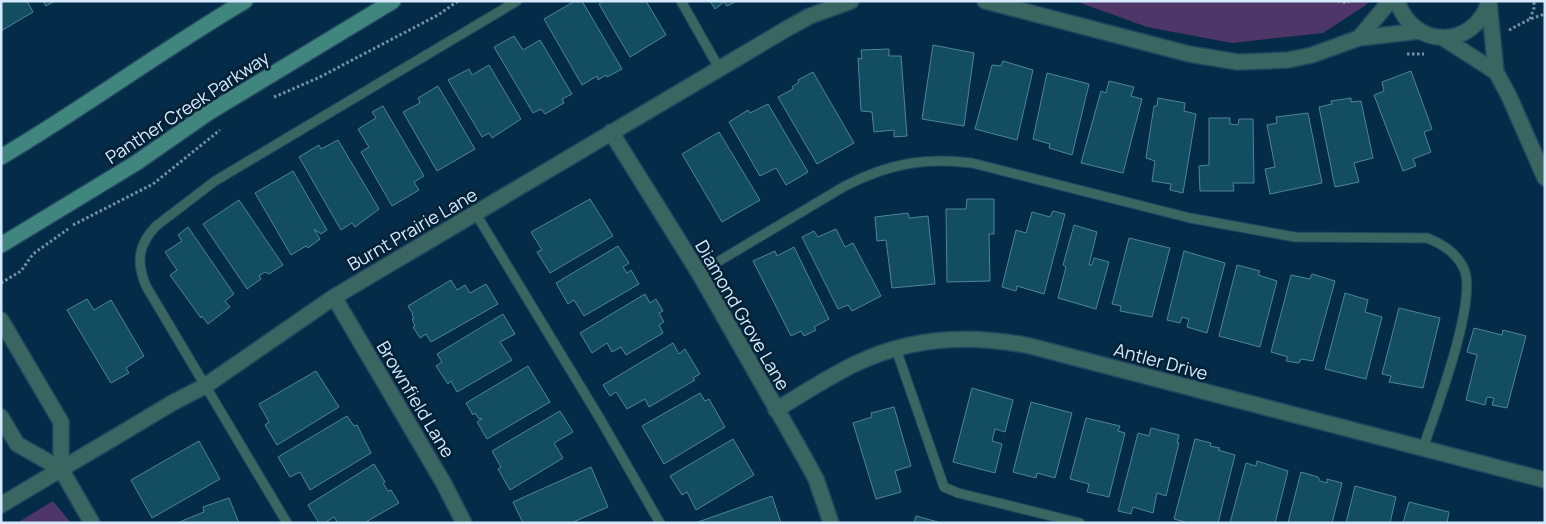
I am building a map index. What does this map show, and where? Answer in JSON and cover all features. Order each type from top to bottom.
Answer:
[{"type":"main road","points":[[1,157],[51,127],[187,36],[245,1]]},
{"type":"main road","name":"Panther Creek Parkway","points":[[1,245],[136,163],[208,113],[393,1]]},
{"type":"street","name":"Burnt Prairie Lane","points":[[1,505],[174,402],[205,386],[334,297],[611,132],[810,16],[851,1]]},
{"type":"street","points":[[984,1],[1022,6],[1189,54],[1238,62],[1263,62],[1312,55],[1359,38],[1420,31]]},
{"type":"street","points":[[1359,38],[1390,1]]},
{"type":"street","points":[[1397,1],[1407,21],[1427,35],[1443,38],[1460,35],[1473,27],[1483,16],[1489,2]]},
{"type":"street","points":[[1489,2],[1496,72],[1509,96],[1545,178]]},
{"type":"street","points":[[1443,38],[1496,72]]},
{"type":"street","name":"Diamond Grove Lane","points":[[611,132],[699,273],[816,479],[831,523]]},
{"type":"street","name":"Brownfield Lane","points":[[334,297],[443,482],[464,523]]},
{"type":"street","points":[[1,320],[61,422],[61,470]]},
{"type":"street","name":"Antler Drive","points":[[776,410],[856,364],[896,349],[918,343],[949,339],[985,339],[1008,342],[1545,480]]},
{"type":"street","points":[[1,417],[17,444],[61,470],[92,523]]},
{"type":"lane","points":[[287,523],[146,286],[140,272],[140,256],[149,233],[215,181],[517,1]]},
{"type":"lane","points":[[681,1],[720,68]]},
{"type":"lane","points":[[699,273],[861,178],[891,166],[936,161],[972,163],[1190,218],[1295,237],[1427,238],[1439,242],[1458,258],[1465,269],[1468,286],[1457,343],[1423,448]]},
{"type":"lane","points":[[476,214],[599,417],[660,523]]},
{"type":"lane","points":[[896,349],[944,487],[958,493],[1080,523]]},
{"type":"path","points":[[273,97],[318,78],[438,15],[458,1]]},
{"type":"path","points":[[1338,1],[1347,3],[1349,1]]},
{"type":"path","points":[[1530,19],[1534,8],[1534,1]]},
{"type":"path","points":[[1506,32],[1530,19],[1545,14]]},
{"type":"path","points":[[1407,54],[1428,53]]},
{"type":"path","points":[[1,283],[21,271],[33,254],[63,232],[153,184],[222,128]]},
{"type":"shaded area","points":[[1075,1],[1369,1],[1366,5],[1323,33],[1232,43],[1147,27]]},
{"type":"shaded area","points":[[53,501],[71,523],[17,523]]},
{"type":"building","points":[[1,1],[27,1],[33,12],[1,31]]},
{"type":"building","points":[[43,1],[55,1],[46,6]]},
{"type":"building","points":[[575,1],[582,1],[622,69],[598,80],[597,76],[582,85],[544,19]]},
{"type":"building","points":[[603,1],[646,1],[666,35],[630,57],[599,4]]},
{"type":"building","points":[[710,1],[737,1],[727,6],[724,2],[715,9]]},
{"type":"building","points":[[514,36],[523,50],[540,40],[572,94],[562,99],[564,103],[545,114],[541,109],[533,113],[494,47]]},
{"type":"building","points":[[933,45],[974,53],[964,126],[922,119]]},
{"type":"building","points":[[889,49],[889,56],[901,56],[907,136],[894,137],[894,130],[874,132],[872,112],[861,111],[858,58],[862,59],[861,50]]},
{"type":"building","points":[[1003,61],[1033,70],[1017,140],[975,129],[992,65],[1001,66]]},
{"type":"building","points":[[489,65],[521,119],[492,138],[489,133],[482,137],[448,80],[469,69],[472,75]]},
{"type":"building","points":[[1411,71],[1432,129],[1424,132],[1431,152],[1413,159],[1416,166],[1403,171],[1374,95],[1384,91],[1382,82]]},
{"type":"building","points":[[813,72],[854,143],[817,164],[778,97],[793,89],[792,87],[799,82],[798,80]]},
{"type":"building","points":[[1047,73],[1089,84],[1072,155],[1049,148],[1050,144],[1033,139]]},
{"type":"building","points":[[1109,81],[1134,87],[1131,96],[1142,99],[1123,173],[1081,163],[1101,91],[1106,93]]},
{"type":"building","points":[[438,86],[475,149],[437,171],[403,112],[420,103],[418,98]]},
{"type":"building","points":[[1158,98],[1185,103],[1184,111],[1196,114],[1183,193],[1170,190],[1171,184],[1152,181],[1155,161],[1146,158],[1154,106],[1157,106]]},
{"type":"building","points":[[1351,98],[1351,102],[1361,101],[1373,158],[1354,163],[1359,182],[1335,187],[1319,107],[1332,104],[1331,101]]},
{"type":"building","points":[[768,104],[808,172],[786,185],[776,168],[760,176],[729,122],[748,110],[750,113]]},
{"type":"building","points":[[383,106],[424,176],[414,182],[419,190],[392,206],[361,152],[369,147],[358,129],[376,118],[372,112]]},
{"type":"building","points":[[1308,113],[1322,183],[1270,194],[1265,169],[1275,167],[1267,125],[1277,123],[1276,117]]},
{"type":"building","points":[[1209,118],[1230,118],[1230,124],[1238,125],[1239,119],[1253,119],[1254,183],[1233,183],[1234,191],[1200,191],[1199,166],[1209,165]]},
{"type":"building","points":[[719,132],[760,200],[722,222],[682,154]]},
{"type":"building","points":[[338,140],[379,209],[355,227],[352,223],[341,230],[299,157],[319,145],[321,149]]},
{"type":"building","points":[[293,171],[327,230],[321,234],[314,229],[320,239],[308,248],[306,246],[291,255],[255,193]]},
{"type":"building","points":[[590,199],[613,236],[550,273],[537,252],[542,250],[531,232]]},
{"type":"building","points":[[967,199],[994,199],[994,234],[989,234],[990,281],[947,282],[946,209],[966,209]]},
{"type":"building","points":[[239,200],[283,265],[269,274],[265,272],[259,276],[261,279],[247,289],[203,224]]},
{"type":"building","points":[[1053,211],[1065,214],[1044,294],[1017,286],[1016,291],[1002,287],[1016,230],[1026,233],[1032,212],[1050,217]]},
{"type":"building","points":[[908,213],[909,218],[928,216],[935,284],[892,288],[886,240],[877,241],[875,217]]},
{"type":"building","points":[[1074,225],[1097,232],[1089,265],[1092,265],[1094,258],[1109,262],[1096,309],[1058,298],[1066,267],[1063,265]]},
{"type":"building","points":[[188,227],[234,294],[225,301],[230,307],[208,324],[202,316],[201,318],[170,275],[177,270],[165,252],[182,241],[178,235]]},
{"type":"building","points":[[836,229],[845,247],[853,243],[881,296],[852,311],[848,305],[838,309],[802,237],[814,231],[818,237]]},
{"type":"building","points":[[1129,238],[1170,248],[1152,317],[1120,311],[1121,306],[1112,304]]},
{"type":"building","points":[[618,246],[629,263],[623,267],[627,273],[631,270],[639,284],[584,316],[574,300],[568,304],[556,283]]},
{"type":"building","points":[[794,247],[829,319],[814,327],[816,330],[804,336],[801,331],[791,336],[753,261],[775,251],[777,256]]},
{"type":"building","points":[[1184,251],[1225,263],[1207,333],[1187,327],[1189,319],[1182,317],[1180,323],[1167,320]]},
{"type":"building","points":[[1237,265],[1260,271],[1258,275],[1277,281],[1260,347],[1219,336]]},
{"type":"building","points":[[1312,274],[1335,281],[1313,361],[1301,359],[1299,363],[1286,361],[1288,357],[1271,352],[1291,275],[1310,279]]},
{"type":"building","points":[[451,280],[457,290],[465,285],[470,293],[486,284],[498,304],[431,342],[426,334],[420,338],[413,327],[415,326],[412,319],[414,318],[408,306]]},
{"type":"building","points":[[1345,293],[1368,300],[1365,312],[1382,317],[1366,379],[1325,369]]},
{"type":"building","points":[[645,294],[650,303],[656,299],[663,311],[659,313],[664,322],[659,325],[663,333],[626,355],[621,347],[612,352],[607,343],[592,353],[580,333]]},
{"type":"building","points":[[87,299],[94,310],[111,300],[144,356],[126,368],[129,373],[111,383],[67,310]]},
{"type":"building","points":[[1399,308],[1440,318],[1423,388],[1389,382],[1391,376],[1382,374]]},
{"type":"building","points":[[503,314],[515,334],[500,342],[512,360],[457,392],[451,381],[448,384],[436,366],[442,362],[437,354]]},
{"type":"building","points":[[1474,328],[1502,335],[1503,330],[1526,336],[1507,408],[1492,405],[1494,398],[1487,397],[1485,405],[1466,400],[1477,355],[1467,352]]},
{"type":"building","points":[[673,343],[679,354],[685,349],[700,374],[693,378],[695,380],[649,407],[645,399],[627,409],[616,392],[610,396],[603,385]]},
{"type":"building","points":[[528,366],[550,402],[487,439],[477,422],[482,419],[479,419],[475,413],[473,415],[466,403]]},
{"type":"building","points":[[316,371],[339,407],[277,445],[265,425],[269,422],[259,404]]},
{"type":"building","points":[[972,388],[1013,400],[1005,432],[995,429],[992,441],[1002,444],[995,473],[953,462]]},
{"type":"building","points":[[700,393],[705,401],[709,399],[725,427],[664,464],[642,426]]},
{"type":"building","points":[[1031,402],[1072,413],[1055,478],[1037,473],[1036,478],[1013,472]]},
{"type":"building","points":[[894,407],[911,466],[895,471],[901,492],[876,499],[853,423],[872,417],[871,413]]},
{"type":"building","points":[[560,411],[573,432],[554,443],[563,458],[510,490],[498,469],[501,467],[492,451]]},
{"type":"building","points":[[347,416],[354,426],[357,425],[371,453],[310,490],[300,472],[290,477],[278,457]]},
{"type":"building","points":[[1086,418],[1120,426],[1118,431],[1125,433],[1109,497],[1087,492],[1089,484],[1070,479]]},
{"type":"building","points":[[1151,428],[1179,435],[1177,443],[1179,443],[1166,496],[1157,493],[1153,513],[1133,507],[1131,514],[1118,511],[1138,433],[1149,436]]},
{"type":"building","points":[[733,439],[754,475],[696,510],[687,492],[682,495],[670,476]]},
{"type":"building","points":[[1195,439],[1211,443],[1210,446],[1220,448],[1218,450],[1235,455],[1218,523],[1189,523],[1174,519]]},
{"type":"building","points":[[199,441],[220,479],[152,518],[131,480]]},
{"type":"building","points":[[1257,461],[1288,471],[1275,523],[1230,523],[1246,463],[1256,466]]},
{"type":"building","points":[[374,464],[388,491],[391,490],[399,503],[364,523],[338,523],[334,517],[324,523],[319,523],[308,505]]},
{"type":"building","points":[[591,467],[608,507],[571,523],[523,523],[513,502]]},
{"type":"building","points":[[1301,472],[1318,477],[1320,481],[1327,483],[1327,479],[1342,483],[1332,523],[1288,523]]},
{"type":"building","points":[[1355,486],[1396,497],[1390,523],[1346,523]]},
{"type":"building","points":[[772,496],[781,523],[698,522]]},
{"type":"building","points":[[229,498],[239,523],[177,523],[204,512],[203,507]]},
{"type":"building","points":[[1409,502],[1449,512],[1447,523],[1403,523]]},
{"type":"building","points":[[916,516],[938,522],[938,523],[914,523]]}]
